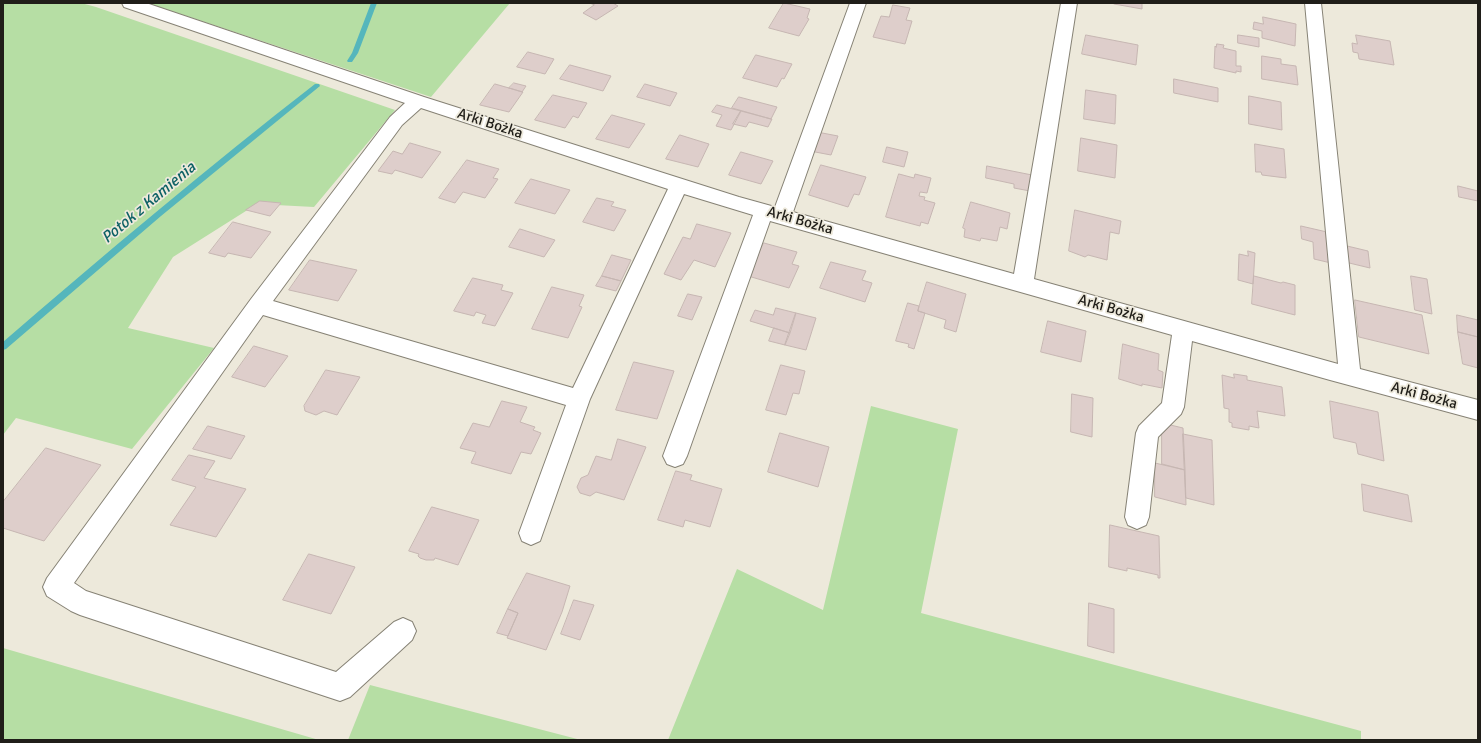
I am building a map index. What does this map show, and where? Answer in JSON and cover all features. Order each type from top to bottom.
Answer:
[{"type":"street","name":"Arki Bożka","points":[[130,3],[418,101],[679,185],[1023,284],[1350,376],[1478,410]]},
{"type":"street","points":[[675,456],[858,3]]},
{"type":"street","points":[[1023,284],[1069,3]]},
{"type":"street","points":[[1313,3],[1350,376]]},
{"type":"street","points":[[403,631],[340,687],[80,602],[56,587],[258,305],[396,121],[418,101]]},
{"type":"street","points":[[531,533],[579,399],[679,185]]},
{"type":"street","points":[[258,305],[579,399]]},
{"type":"street","points":[[1137,517],[1147,433],[1173,407],[1184,329]]},
{"type":"green space","points":[[3,3],[81,3],[96,7],[395,110],[314,207],[257,204],[173,257],[128,328],[214,348],[132,449],[16,418],[3,435]]},
{"type":"green space","points":[[147,3],[510,3],[431,97]]},
{"type":"green space","points":[[871,406],[958,429],[921,613],[1361,731],[1361,740],[668,740],[737,569],[823,610]]},
{"type":"green space","points":[[3,648],[319,740],[3,740]]},
{"type":"green space","points":[[370,685],[581,740],[348,740]]},
{"type":"building","points":[[590,3],[613,3],[618,6],[596,20],[583,13],[594,5]]},
{"type":"building","points":[[784,3],[810,9],[807,18],[809,19],[799,36],[769,28]]},
{"type":"building","points":[[1142,3],[1142,9],[1114,4]]},
{"type":"building","points":[[893,5],[910,8],[906,20],[912,21],[905,44],[873,37],[881,16],[889,17]]},
{"type":"building","points":[[1263,17],[1296,24],[1295,46],[1262,38],[1262,31],[1253,29],[1254,22],[1263,24]]},
{"type":"building","points":[[1086,35],[1138,45],[1136,65],[1082,54]]},
{"type":"building","points":[[1238,35],[1259,38],[1259,47],[1238,43]]},
{"type":"building","points":[[1356,35],[1390,41],[1394,65],[1359,59],[1358,53],[1353,52],[1352,43],[1357,44]]},
{"type":"building","points":[[1217,44],[1224,45],[1223,48],[1236,51],[1236,66],[1241,66],[1241,72],[1236,71],[1236,73],[1214,68],[1215,46],[1216,47]]},
{"type":"building","points":[[528,52],[554,59],[545,74],[517,67]]},
{"type":"building","points":[[756,55],[792,64],[784,79],[782,78],[777,87],[743,78]]},
{"type":"building","points":[[1262,56],[1281,59],[1281,64],[1296,66],[1298,85],[1262,79]]},
{"type":"building","points":[[570,65],[611,76],[603,91],[560,79]]},
{"type":"building","points":[[1174,79],[1218,88],[1218,102],[1174,93]]},
{"type":"building","points":[[514,83],[526,86],[522,92],[509,88]]},
{"type":"building","points":[[495,84],[523,92],[509,112],[480,105]]},
{"type":"building","points":[[645,84],[677,93],[670,106],[637,97]]},
{"type":"building","points":[[1086,90],[1116,95],[1115,124],[1084,119]]},
{"type":"building","points":[[553,95],[587,103],[578,118],[573,116],[565,128],[535,120]]},
{"type":"building","points":[[1249,96],[1281,102],[1282,130],[1249,124]]},
{"type":"building","points":[[739,97],[777,107],[771,119],[732,108]]},
{"type":"building","points":[[717,105],[741,111],[731,130],[716,126],[722,115],[712,112]]},
{"type":"building","points":[[741,111],[772,119],[768,127],[749,122],[746,127],[733,124]]},
{"type":"building","points":[[612,115],[645,124],[629,148],[596,139]]},
{"type":"building","points":[[817,132],[838,136],[831,155],[810,151]]},
{"type":"building","points":[[680,135],[709,144],[698,167],[666,159]]},
{"type":"building","points":[[1081,138],[1117,145],[1115,178],[1078,171]]},
{"type":"building","points":[[410,143],[441,152],[422,178],[395,170],[392,174],[378,171],[393,151],[402,154]]},
{"type":"building","points":[[1255,144],[1284,149],[1286,178],[1262,175],[1261,172],[1256,172]]},
{"type":"building","points":[[887,147],[908,152],[904,167],[883,162]]},
{"type":"building","points":[[741,152],[773,161],[761,184],[729,175]]},
{"type":"building","points":[[467,160],[499,169],[493,178],[498,179],[485,198],[463,192],[455,203],[439,198]]},
{"type":"building","points":[[821,165],[866,177],[859,195],[854,194],[848,207],[809,195]]},
{"type":"building","points":[[987,166],[1032,175],[1030,191],[1014,188],[1014,184],[986,178]]},
{"type":"building","points":[[899,174],[914,178],[915,174],[931,178],[927,193],[920,192],[919,196],[925,197],[924,200],[935,203],[928,224],[921,222],[920,226],[886,217]]},
{"type":"building","points":[[531,179],[570,190],[555,214],[515,203]]},
{"type":"building","points":[[1458,186],[1478,191],[1478,201],[1459,197]]},
{"type":"building","points":[[597,198],[614,202],[611,206],[626,210],[614,231],[583,222]]},
{"type":"building","points":[[260,201],[281,203],[270,216],[246,210]]},
{"type":"building","points":[[971,202],[1010,213],[1007,229],[1000,227],[997,241],[981,238],[980,241],[964,237],[965,229],[963,228]]},
{"type":"building","points":[[1075,210],[1121,221],[1119,234],[1110,232],[1107,260],[1088,255],[1085,257],[1069,251]]},
{"type":"building","points":[[233,222],[271,232],[251,258],[228,253],[225,257],[209,253]]},
{"type":"building","points":[[697,224],[731,233],[715,267],[694,260],[681,280],[664,274],[683,237],[690,239]]},
{"type":"building","points":[[1301,226],[1327,232],[1331,263],[1314,259],[1313,242],[1302,239]]},
{"type":"building","points":[[520,229],[555,240],[544,257],[509,247]]},
{"type":"building","points":[[764,243],[797,252],[792,264],[799,266],[789,288],[748,276]]},
{"type":"building","points":[[1343,245],[1368,251],[1370,268],[1345,262]]},
{"type":"building","points":[[1248,251],[1255,253],[1253,284],[1238,280],[1239,254],[1248,256]]},
{"type":"building","points":[[612,255],[631,260],[621,281],[602,276]]},
{"type":"building","points":[[310,260],[357,270],[338,301],[289,290]]},
{"type":"building","points":[[831,262],[866,271],[862,280],[872,283],[865,302],[820,288]]},
{"type":"building","points":[[602,276],[621,281],[616,291],[596,286]]},
{"type":"building","points":[[1254,276],[1295,285],[1295,315],[1252,304]]},
{"type":"building","points":[[1411,276],[1427,279],[1432,314],[1415,310]]},
{"type":"building","points":[[473,278],[503,285],[501,290],[513,293],[495,326],[482,323],[486,315],[476,312],[474,316],[454,311]]},
{"type":"building","points":[[927,282],[966,294],[956,332],[944,328],[946,320],[918,311]]},
{"type":"building","points":[[552,287],[584,295],[579,306],[582,307],[568,338],[532,329]]},
{"type":"building","points":[[688,294],[702,297],[692,320],[678,316]]},
{"type":"building","points":[[1355,300],[1422,315],[1429,354],[1359,337]]},
{"type":"building","points":[[908,303],[919,306],[918,311],[925,313],[914,349],[908,347],[909,344],[896,341]]},
{"type":"building","points":[[776,308],[796,313],[790,333],[750,321],[755,310],[773,315]]},
{"type":"building","points":[[796,313],[816,318],[806,350],[785,345]]},
{"type":"building","points":[[1457,315],[1478,320],[1478,337],[1458,332]]},
{"type":"building","points":[[1048,321],[1086,331],[1081,362],[1041,352]]},
{"type":"building","points":[[774,328],[790,333],[785,345],[769,341]]},
{"type":"building","points":[[1458,332],[1478,337],[1478,368],[1463,364]]},
{"type":"building","points":[[1123,344],[1159,354],[1158,370],[1163,372],[1162,388],[1142,384],[1142,386],[1119,379]]},
{"type":"building","points":[[254,346],[288,356],[265,387],[232,377]]},
{"type":"building","points":[[634,362],[674,371],[657,419],[616,410]]},
{"type":"building","points":[[781,365],[805,371],[799,394],[793,393],[786,415],[766,410]]},
{"type":"building","points":[[326,370],[360,377],[337,415],[324,411],[316,415],[305,411],[304,406]]},
{"type":"building","points":[[1234,374],[1247,376],[1247,380],[1282,387],[1285,416],[1257,411],[1259,428],[1249,426],[1249,430],[1232,427],[1232,423],[1229,422],[1229,409],[1224,408],[1222,375],[1234,378]]},
{"type":"building","points":[[1072,394],[1093,398],[1092,437],[1071,432]]},
{"type":"building","points":[[502,401],[527,407],[520,422],[535,427],[533,430],[541,433],[531,454],[521,452],[511,474],[471,463],[476,452],[460,448],[473,423],[489,427]]},
{"type":"building","points":[[1330,401],[1378,412],[1384,461],[1358,454],[1356,443],[1334,438]]},
{"type":"building","points":[[1162,423],[1183,428],[1185,470],[1162,464]]},
{"type":"building","points":[[208,426],[245,436],[231,459],[193,449]]},
{"type":"building","points":[[780,433],[829,447],[818,487],[768,472]]},
{"type":"building","points":[[1183,434],[1212,440],[1214,505],[1186,498]]},
{"type":"building","points":[[618,439],[646,447],[624,500],[596,492],[590,496],[580,493],[577,487],[581,478],[588,475],[596,456],[611,460]]},
{"type":"building","points":[[46,448],[101,465],[44,541],[3,528],[3,502]]},
{"type":"building","points":[[189,455],[215,461],[204,478],[246,489],[216,537],[170,525],[196,487],[172,480]]},
{"type":"building","points":[[1155,463],[1185,470],[1186,505],[1155,497]]},
{"type":"building","points":[[676,471],[692,475],[690,480],[722,489],[710,527],[685,520],[683,527],[658,520]]},
{"type":"building","points":[[1362,484],[1408,495],[1412,522],[1364,511]]},
{"type":"building","points":[[432,507],[479,520],[458,565],[435,558],[434,560],[426,560],[420,558],[418,556],[419,554],[409,551]]},
{"type":"building","points":[[1110,525],[1159,536],[1160,578],[1158,578],[1158,575],[1127,568],[1127,571],[1109,567]]},
{"type":"building","points":[[309,554],[355,567],[331,614],[283,600]]},
{"type":"building","points":[[527,573],[570,586],[562,612],[546,650],[507,638],[518,613],[508,609]]},
{"type":"building","points":[[574,600],[594,605],[580,640],[561,634]]},
{"type":"building","points":[[1089,603],[1114,609],[1114,653],[1088,646]]},
{"type":"building","points":[[508,609],[518,613],[508,636],[497,633]]},
{"type":"waterway","name":"Potok z Kamienia","points":[[350,61],[355,53],[374,3]]},
{"type":"waterway","name":"Potok z Kamienia","points":[[3,347],[158,214],[317,86]]}]
